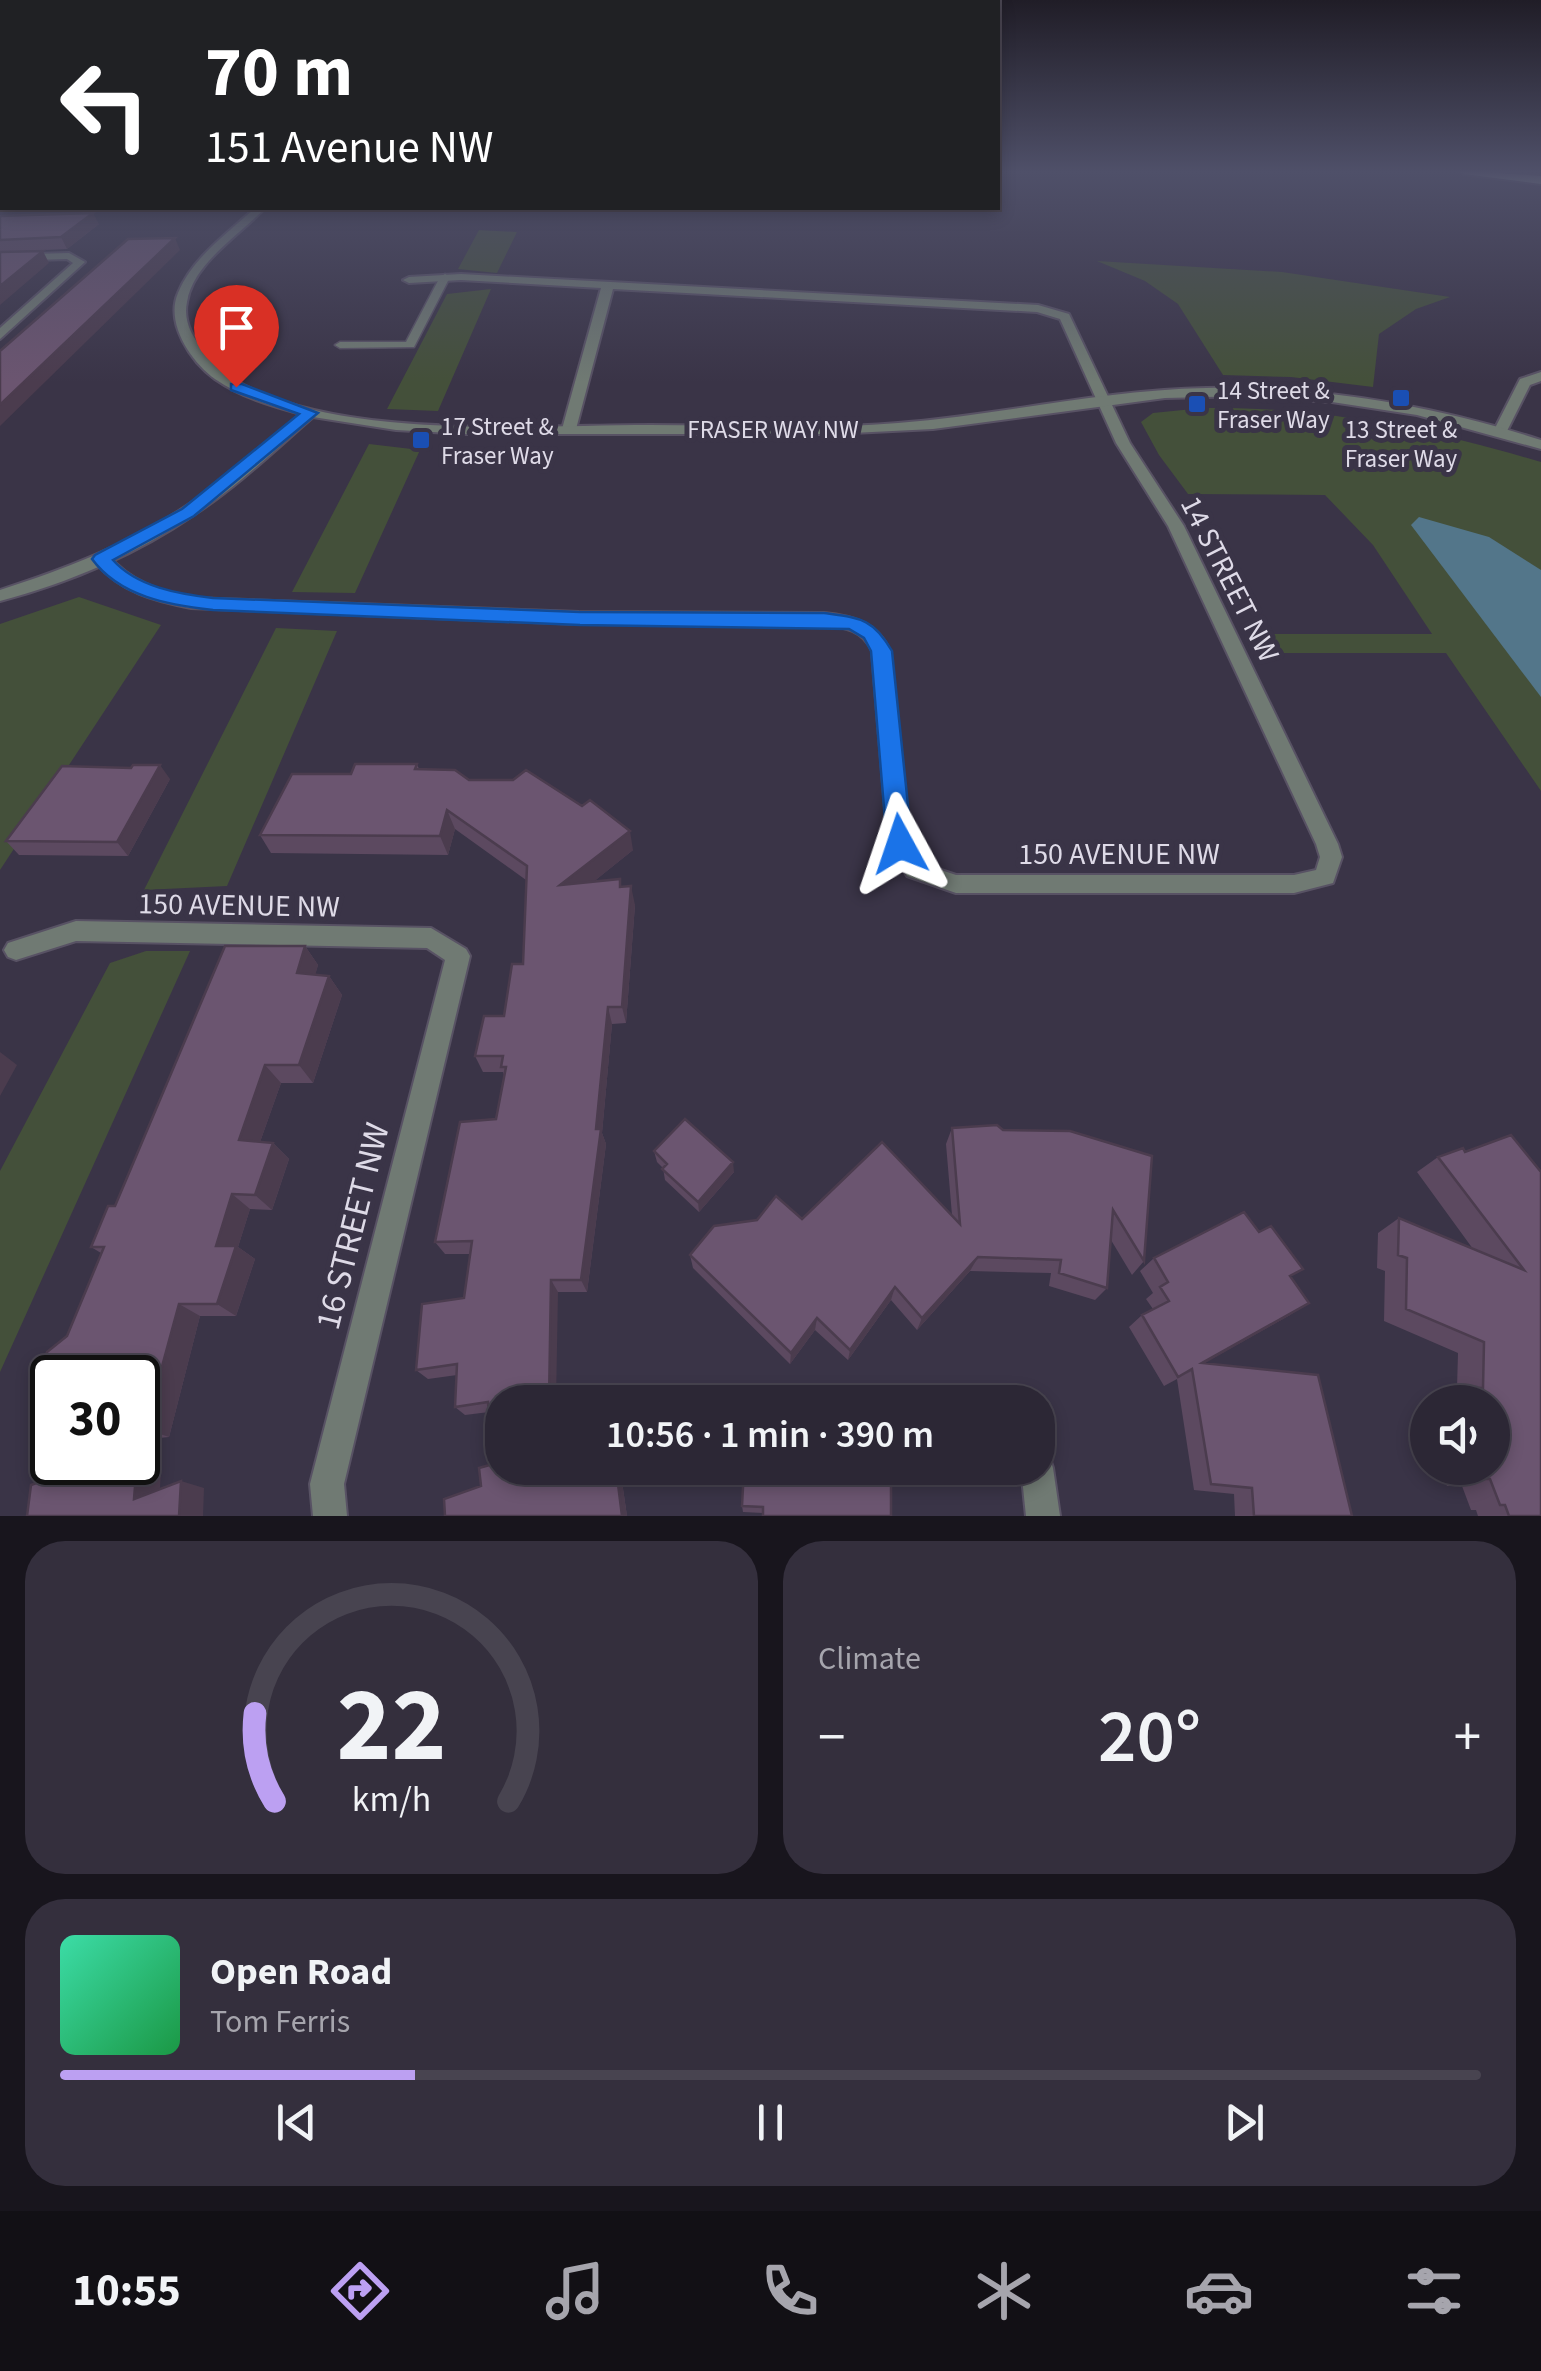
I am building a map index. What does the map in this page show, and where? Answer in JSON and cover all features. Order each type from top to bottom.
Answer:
[{"type":"street","name":"FRASER WAY NW","points":[[229,241],[189,282],[181,298],[182,322],[193,351],[216,374],[260,398],[310,413],[408,427],[893,428],[1200,392],[1298,395],[1412,412],[1541,444]]},
{"type":"street","points":[[0,258],[76,257],[80,262],[0,334]]},
{"type":"street","points":[[408,280],[446,277],[608,285],[569,429]]},
{"type":"street","name":"14 STREET NW","points":[[608,285],[1038,309],[1059,314],[1068,323],[1128,452],[1176,526],[1327,844],[1331,858],[1325,877]]},
{"type":"street","points":[[1500,432],[1525,382],[1538,376]]},
{"type":"street","points":[[0,596],[102,559],[198,506],[310,413]]},
{"type":"street","name":"150 AVENUE NW","points":[[102,559],[116,576],[132,585],[170,599],[202,604],[580,618],[824,619],[862,626],[872,634],[881,651],[900,844],[914,870],[956,884],[1294,884],[1325,877]]},
{"type":"street","name":"150 AVENUE NW","points":[[16,950],[76,932],[96,932],[431,938],[458,956]]},
{"type":"street","name":"16 STREET NW","points":[[330,1516],[327,1484],[458,956]]},
{"type":"street","points":[[1039,1485],[1043,1516]]},
{"type":"lane","points":[[340,345],[410,345],[446,277]]},
{"type":"green space","points":[[473,241],[513,241],[497,273],[458,269]]},
{"type":"green space","points":[[1097,261],[1282,272],[1450,297],[1416,309],[1379,334],[1373,387],[1291,377],[1223,375],[1178,304],[1145,281]]},
{"type":"green space","points":[[491,289],[438,411],[387,409],[447,294]]},
{"type":"green space","points":[[1203,408],[1289,411],[1374,422],[1541,462],[1541,791],[1446,653],[1262,653],[1254,634],[1432,634],[1373,545],[1325,495],[1188,494],[1141,422],[1153,413]]},
{"type":"green space","points":[[369,444],[420,450],[355,593],[292,592]]},
{"type":"green space","points":[[79,597],[161,625],[0,870],[0,624]]},
{"type":"green space","points":[[276,628],[337,631],[227,886],[144,890]]},
{"type":"green space","points":[[146,951],[190,951],[0,1372],[0,1171],[110,963]]},
{"type":"water","points":[[1419,517],[1489,537],[1541,570],[1541,697],[1411,525]]},
{"type":"building","points":[[126,241],[172,241],[0,405],[0,351]]},
{"type":"building","points":[[43,251],[0,286],[0,252]]},
{"type":"building","points":[[355,764],[417,764],[415,769],[455,770],[469,780],[513,780],[526,770],[582,806],[590,800],[630,831],[560,885],[620,879],[620,887],[631,886],[622,1007],[608,1007],[596,1129],[601,1129],[581,1280],[551,1280],[549,1385],[485,1385],[485,1402],[455,1407],[457,1364],[416,1370],[422,1304],[464,1298],[472,1241],[435,1242],[460,1122],[496,1119],[506,1067],[501,1067],[503,1056],[475,1056],[484,1016],[504,1016],[512,964],[523,964],[527,866],[447,810],[440,836],[260,835],[292,774],[351,774]]},
{"type":"building","points":[[160,765],[117,842],[6,841],[62,766]]},
{"type":"building","points":[[225,946],[305,946],[297,973],[329,976],[299,1065],[265,1065],[239,1140],[273,1143],[255,1195],[232,1194],[216,1246],[236,1246],[217,1304],[179,1304],[160,1374],[160,1355],[46,1355],[67,1336],[104,1247],[91,1247],[108,1206],[115,1206]]},
{"type":"building","points":[[685,1119],[733,1162],[698,1202],[662,1169],[667,1164],[654,1151]]},
{"type":"building","points":[[997,1125],[1003,1130],[1070,1131],[1152,1156],[1144,1261],[1113,1210],[1107,1288],[1059,1273],[1061,1260],[978,1257],[922,1318],[895,1287],[850,1350],[817,1318],[791,1353],[690,1255],[714,1226],[757,1220],[776,1196],[802,1219],[882,1142],[960,1224],[952,1128]]},
{"type":"building","points":[[1511,1135],[1541,1172],[1541,1516],[1509,1516],[1492,1485],[1510,1485],[1510,1385],[1483,1385],[1484,1342],[1406,1309],[1407,1258],[1398,1255],[1399,1218],[1524,1270],[1438,1157],[1463,1148],[1465,1152]]},
{"type":"building","points":[[1244,1212],[1259,1232],[1271,1226],[1303,1269],[1290,1276],[1309,1303],[1202,1363],[1318,1375],[1352,1516],[1254,1516],[1252,1488],[1211,1484],[1192,1369],[1178,1377],[1142,1315],[1169,1301],[1160,1287],[1168,1282],[1154,1258]]},
{"type":"building","points":[[485,1466],[485,1485],[618,1485],[622,1516],[445,1516],[444,1499],[481,1486],[479,1468]]},
{"type":"building","points":[[181,1481],[179,1516],[27,1516],[31,1485],[135,1485],[134,1499]]},
{"type":"building","points":[[743,1485],[891,1485],[891,1516],[763,1516],[763,1507],[742,1506]]},
{"type":"place","name":"13 Street & Fraser Way","points":[[1401,398]]},
{"type":"place","name":"14 Street & Fraser Way","points":[[1197,404]]},
{"type":"place","name":"17 Street & Fraser Way","points":[[421,440]]},
{"type":"route","points":[[236,387],[310,413],[188,512],[102,559],[116,576],[170,599],[213,604],[580,618],[824,619],[854,623],[872,634],[881,651],[900,844]]}]
